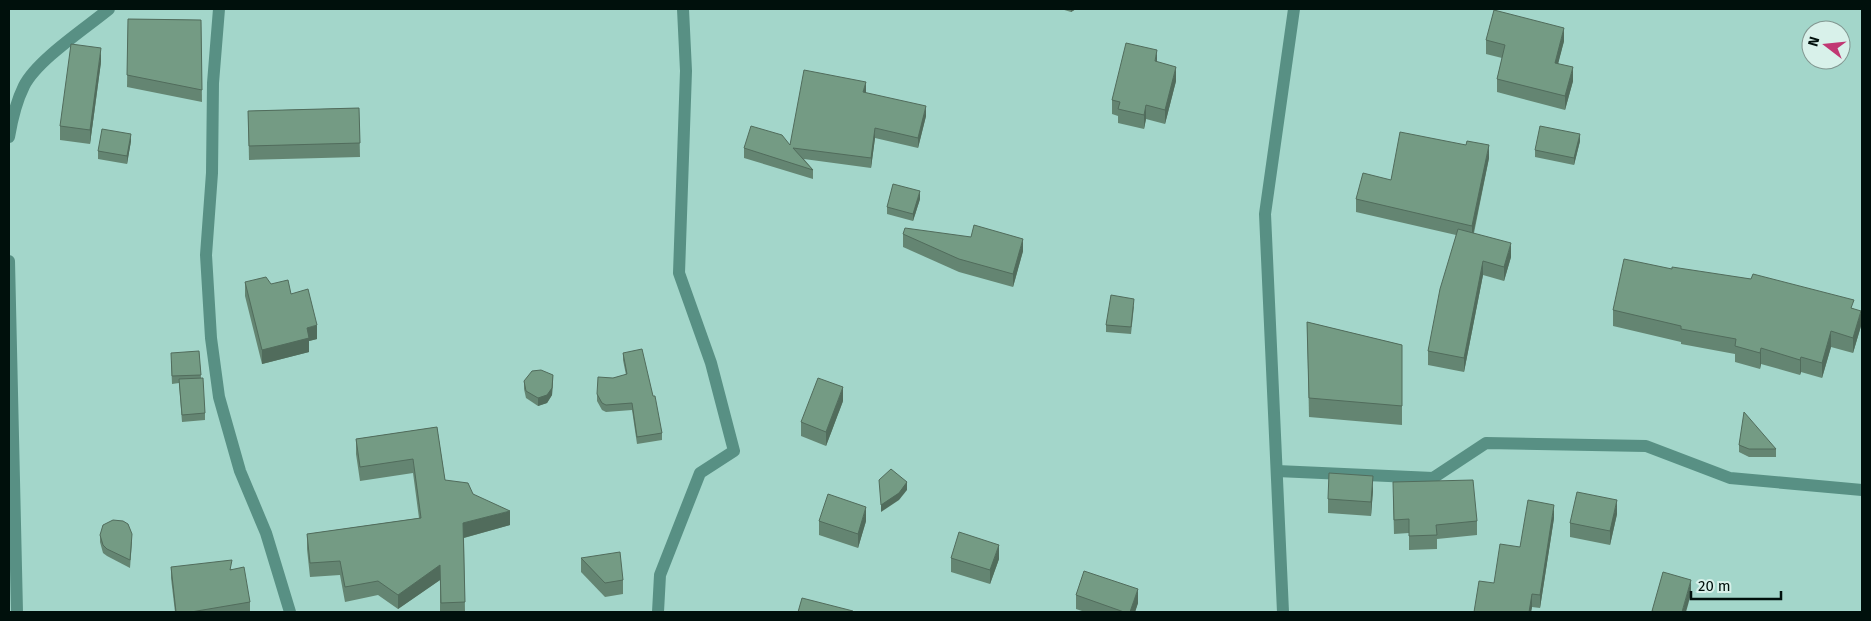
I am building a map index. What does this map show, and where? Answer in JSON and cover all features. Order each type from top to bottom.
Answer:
[{"type":"street","points":[[9,137],[15,107],[25,84],[36,69],[109,9]]},
{"type":"street","points":[[219,9],[213,83],[212,173],[206,255],[211,338],[219,397],[240,471],[266,533],[290,612]]},
{"type":"street","points":[[658,612],[660,574],[700,473],[734,451],[711,363],[679,273],[686,71],[683,9]]},
{"type":"street","points":[[1283,612],[1265,214],[1294,9]]},
{"type":"street","points":[[9,261],[17,612]]},
{"type":"street","points":[[1277,471],[1433,478],[1486,443],[1646,446],[1730,478],[1862,490]]},
{"type":"building","points":[[1494,10],[1564,28],[1555,63],[1573,67],[1565,96],[1497,79],[1505,45],[1486,40]]},
{"type":"building","points":[[128,19],[201,20],[202,90],[127,75]]},
{"type":"building","points":[[1126,43],[1157,50],[1155,61],[1176,67],[1165,110],[1146,105],[1144,115],[1118,109],[1120,102],[1112,100]]},
{"type":"building","points":[[71,44],[101,48],[90,130],[60,126]]},
{"type":"building","points":[[804,70],[866,82],[863,92],[926,106],[918,138],[875,128],[871,158],[793,148],[813,170],[744,148],[751,126],[782,135],[790,145]]},
{"type":"building","points":[[359,108],[360,143],[249,146],[248,111]]},
{"type":"building","points":[[1540,126],[1580,134],[1574,158],[1535,150]]},
{"type":"building","points":[[102,129],[131,134],[127,156],[98,151]]},
{"type":"building","points":[[1400,132],[1466,145],[1467,141],[1489,145],[1472,226],[1356,199],[1363,173],[1391,180]]},
{"type":"building","points":[[893,184],[920,191],[913,214],[887,207]]},
{"type":"building","points":[[974,225],[1023,239],[1013,274],[959,259],[903,234],[905,228],[971,237]]},
{"type":"building","points":[[1458,229],[1511,243],[1504,267],[1483,261],[1464,358],[1428,351],[1440,289]]},
{"type":"building","points":[[1624,259],[1672,269],[1672,267],[1751,279],[1753,274],[1854,300],[1851,308],[1861,311],[1853,338],[1831,331],[1822,363],[1801,357],[1800,360],[1761,348],[1760,353],[1735,346],[1736,339],[1681,329],[1681,326],[1613,310]]},
{"type":"building","points":[[266,277],[271,284],[288,280],[291,294],[308,289],[317,325],[307,328],[309,338],[262,350],[245,282]]},
{"type":"building","points":[[1111,295],[1134,299],[1131,327],[1106,325]]},
{"type":"building","points":[[1307,322],[1402,345],[1402,406],[1309,398]]},
{"type":"building","points":[[642,349],[653,396],[655,396],[662,433],[637,437],[632,403],[606,405],[602,403],[597,394],[598,377],[613,378],[627,374],[623,353]]},
{"type":"building","points":[[199,351],[201,375],[172,376],[171,353]]},
{"type":"building","points":[[541,370],[553,375],[552,388],[547,395],[538,398],[526,391],[524,381],[532,371]]},
{"type":"building","points":[[203,378],[205,413],[182,415],[179,379]]},
{"type":"building","points":[[818,378],[843,387],[826,432],[801,422]]},
{"type":"building","points":[[1744,412],[1776,449],[1749,449],[1739,445]]},
{"type":"building","points":[[437,427],[445,480],[468,483],[473,494],[510,511],[463,523],[465,602],[441,603],[440,565],[398,595],[378,581],[345,587],[340,561],[310,563],[307,534],[421,518],[413,459],[360,467],[356,439]]},
{"type":"building","points":[[891,469],[907,482],[899,493],[881,505],[879,480]]},
{"type":"building","points":[[1329,473],[1373,476],[1371,502],[1328,499]]},
{"type":"building","points":[[1473,480],[1477,521],[1436,525],[1437,535],[1409,536],[1409,519],[1394,520],[1393,482]]},
{"type":"building","points":[[1577,492],[1617,500],[1610,531],[1570,523]]},
{"type":"building","points":[[828,494],[866,507],[858,534],[819,521]]},
{"type":"building","points":[[1528,500],[1554,505],[1540,595],[1532,594],[1529,612],[1474,612],[1479,581],[1494,583],[1500,544],[1520,547]]},
{"type":"building","points":[[113,520],[123,521],[128,524],[132,534],[130,560],[107,549],[103,545],[100,535],[103,525]]},
{"type":"building","points":[[959,532],[999,545],[990,570],[951,558]]},
{"type":"building","points":[[620,552],[623,580],[605,583],[581,558]]},
{"type":"building","points":[[232,560],[230,570],[244,567],[250,602],[191,612],[176,612],[171,567]]},
{"type":"building","points":[[1084,571],[1138,589],[1130,612],[1124,612],[1076,595]]},
{"type":"building","points":[[1663,572],[1691,580],[1682,612],[1652,611]]},
{"type":"building","points":[[802,598],[853,611],[853,612],[798,612]]}]
